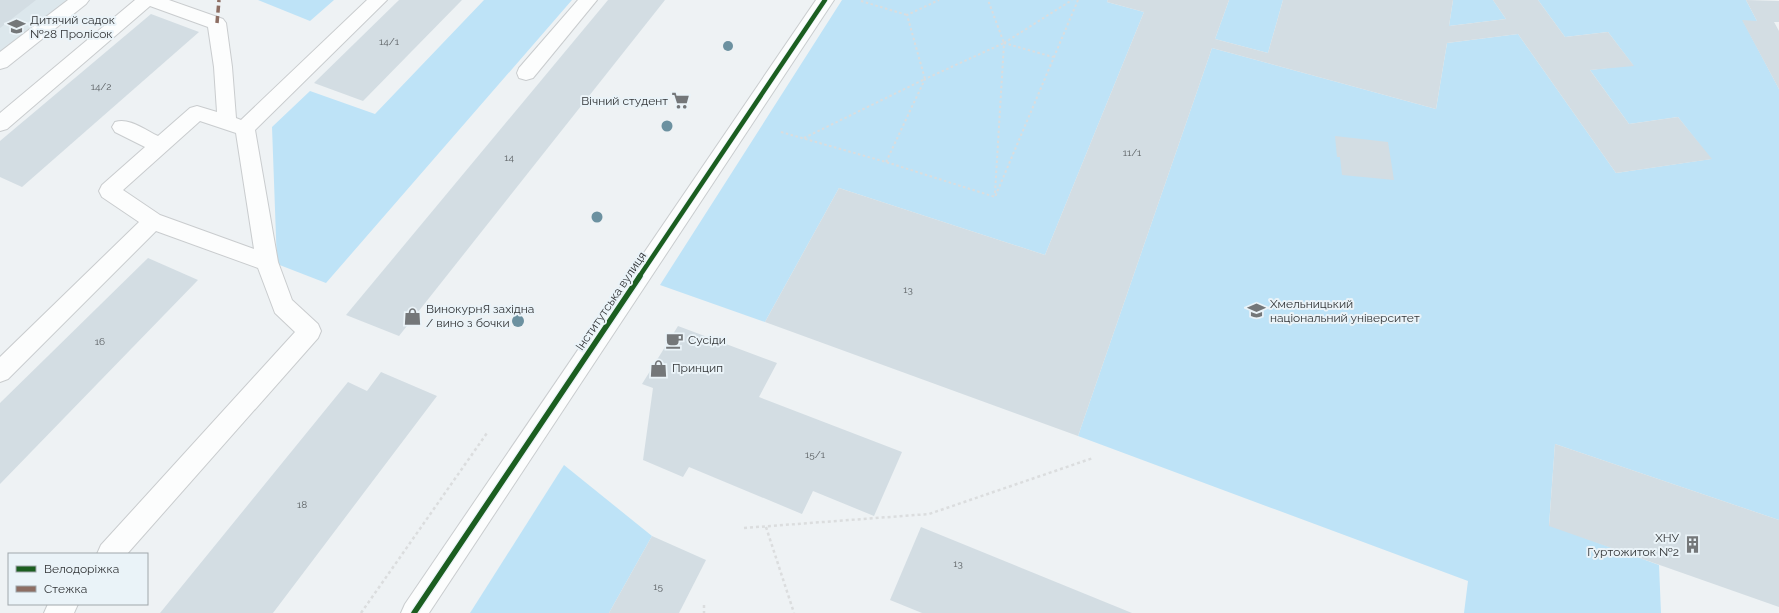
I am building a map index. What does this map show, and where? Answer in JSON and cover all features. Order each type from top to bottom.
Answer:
[{"type":"street","points":[[0,62],[80,0]]},
{"type":"street","points":[[0,124],[146,0]]},
{"type":"street","points":[[111,553],[310,331],[283,306],[267,262],[223,67],[217,23],[150,0]]},
{"type":"street","points":[[236,125],[378,0]]},
{"type":"street","points":[[526,73],[588,0]]},
{"type":"street","name":"Інститутська вулиця","points":[[414,613],[825,0]]},
{"type":"street","points":[[236,125],[197,113],[109,191],[153,221],[267,262]]},
{"type":"street","points":[[122,127],[160,146]]},
{"type":"street","points":[[0,372],[153,221]]},
{"type":"street","points":[[57,613],[64,605]]},
{"type":"path","points":[[861,1],[907,15],[939,0]]},
{"type":"path","points":[[988,0],[1004,43],[995,197]]},
{"type":"path","points":[[804,138],[925,79],[1004,43],[1072,0]]},
{"type":"path","points":[[995,197],[1078,0]]},
{"type":"path","points":[[886,162],[925,79],[907,15]]},
{"type":"path","points":[[1004,43],[1053,57]]},
{"type":"path","points":[[781,132],[886,162],[995,197]]},
{"type":"path","points":[[360,613],[488,433]]},
{"type":"path","points":[[744,528],[929,514],[1092,458]]},
{"type":"path","points":[[766,527],[794,613]]},
{"type":"path","points":[[704,605],[704,613]]},
{"type":"shaded area","name":"Дитячий садок №28 Пролісок","points":[[0,0],[70,0],[0,54]]},
{"type":"shaded area","points":[[258,0],[334,0],[310,21]]},
{"type":"shaded area","points":[[484,0],[572,0],[326,283],[277,264],[272,127],[310,91],[375,114]]},
{"type":"shaded area","points":[[842,0],[1108,0],[1107,2],[1144,12],[1045,255],[839,188],[765,322],[660,285]]},
{"type":"shaded area","points":[[1229,0],[1283,0],[1268,53],[1215,39]]},
{"type":"shaded area","points":[[1453,0],[1493,0],[1506,19],[1449,26]]},
{"type":"shaded area","name":"Хмельницький національний університет","points":[[1538,0],[1746,0],[1757,21],[1743,21],[1779,89],[1779,520],[1555,444],[1549,525],[1659,565],[1661,613],[1464,613],[1468,581],[1078,436],[1212,48],[1436,109],[1447,43],[1518,34],[1616,173],[1711,159],[1678,117],[1629,124],[1590,70],[1633,65],[1608,32],[1565,37]]},
{"type":"shaded area","points":[[564,465],[652,536],[609,613],[470,613]]},
{"type":"building","points":[[0,0],[36,0],[0,28]]},
{"type":"building","points":[[399,0],[462,0],[363,101],[314,83]]},
{"type":"building","points":[[608,0],[665,0],[399,336],[346,315]]},
{"type":"building","points":[[1108,0],[1229,0],[1215,39],[1268,53],[1283,0],[1453,0],[1449,26],[1506,19],[1493,0],[1538,0],[1565,37],[1608,32],[1634,66],[1590,70],[1629,124],[1678,117],[1712,159],[1616,173],[1518,34],[1447,43],[1436,109],[1212,48],[1078,436],[765,322],[839,188],[1045,255],[1144,12],[1107,2]]},
{"type":"building","points":[[1746,0],[1779,1],[1779,22],[1774,22],[1779,31],[1779,89],[1742,20],[1757,21]]},
{"type":"building","points":[[151,14],[199,32],[22,187],[0,177],[0,141]]},
{"type":"building","points":[[1335,136],[1388,142],[1394,180],[1342,175],[1340,157],[1337,157]]},
{"type":"building","points":[[148,258],[198,280],[0,484],[0,403]]},
{"type":"building","points":[[678,326],[777,363],[759,397],[902,452],[874,516],[813,491],[802,514],[689,467],[683,477],[643,460],[653,388],[642,384]]},
{"type":"building","points":[[381,372],[437,396],[273,613],[160,613],[348,382],[367,391]]},
{"type":"building","name":"ХНУ Гуртожиток №2","points":[[1555,444],[1779,520],[1779,607],[1549,526]]},
{"type":"building","points":[[921,527],[1132,613],[922,613],[890,600]]},
{"type":"building","points":[[652,536],[706,560],[679,613],[609,613]]},
{"type":"marked path","points":[[217,23],[219,0]]},
{"type":"cycle path","points":[[414,613],[825,0]]},
{"type":"place","name":"Дитячий садок №28 Пролісок","points":[[17,27]]},
{"type":"place","name":"Вічний студент","points":[[681,101]]},
{"type":"place","name":"Хмельницький національний університет","points":[[1257,311]]},
{"type":"place","name":"ВинокурнЯ західна / вино з бочки","points":[[413,316]]},
{"type":"place","name":"Сусіди","points":[[675,340]]},
{"type":"place","name":"Принцип","points":[[659,368]]},
{"type":"place","name":"ХНУ Гуртожиток №2","points":[[1692,545]]}]
